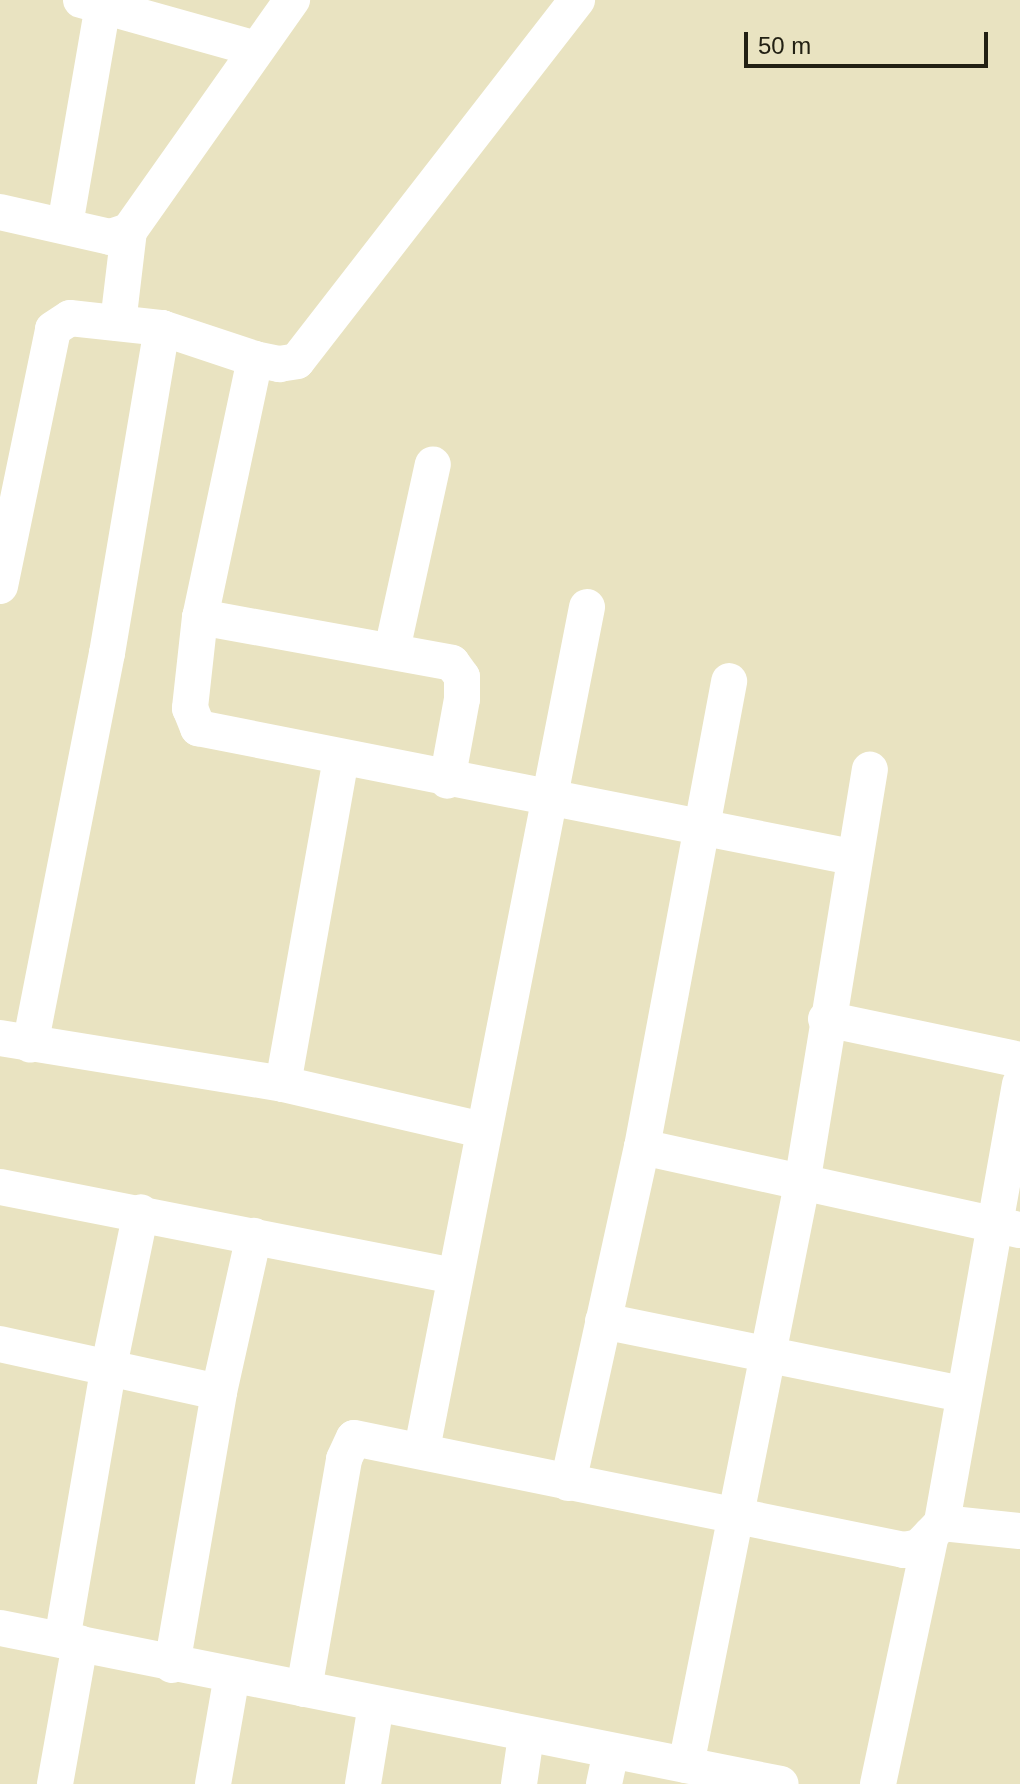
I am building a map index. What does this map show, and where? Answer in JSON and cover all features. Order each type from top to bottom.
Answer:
[{"type":"street","points":[[118,323],[129,231],[292,0]]},
{"type":"street","points":[[0,586],[53,329],[70,318],[162,328],[255,359],[279,364],[297,361],[577,0]]},
{"type":"street","points":[[65,225],[96,2],[256,49]]},
{"type":"street","points":[[0,212],[110,237],[129,231]]},
{"type":"street","points":[[162,328],[107,653],[15,1041],[283,1084],[482,1130]]},
{"type":"street","points":[[255,359],[200,617],[190,708],[198,728],[341,760],[551,799],[699,831],[852,857]]},
{"type":"street","points":[[392,650],[433,464]]},
{"type":"street","points":[[422,1449],[453,1276],[551,799],[587,607]]},
{"type":"street","points":[[200,617],[452,663],[462,677],[447,781]]},
{"type":"street","points":[[568,1483],[642,1147],[729,681]]},
{"type":"street","points":[[283,1084],[341,760]]},
{"type":"street","points":[[686,1765],[732,1518],[802,1184],[852,857],[870,770]]},
{"type":"street","points":[[826,1019],[1020,1060]]},
{"type":"street","points":[[878,1784],[963,1394],[1007,1226],[1020,1084]]},
{"type":"street","points":[[642,1147],[1007,1226]]},
{"type":"street","points":[[0,1187],[141,1212],[453,1276]]},
{"type":"street","points":[[55,1784],[108,1371],[141,1212]]},
{"type":"street","points":[[172,1665],[219,1392],[254,1236]]},
{"type":"street","points":[[603,1321],[963,1394]]},
{"type":"street","points":[[0,1344],[108,1371],[219,1392]]},
{"type":"street","points":[[304,1689],[348,1443],[366,1438],[732,1518],[904,1550],[919,1547],[936,1529],[1020,1531]]},
{"type":"street","points":[[0,1628],[526,1736],[607,1767],[686,1765],[781,1784]]},
{"type":"street","points":[[213,1784],[232,1675]]},
{"type":"street","points":[[363,1784],[376,1705]]},
{"type":"street","points":[[519,1784],[526,1736]]}]
